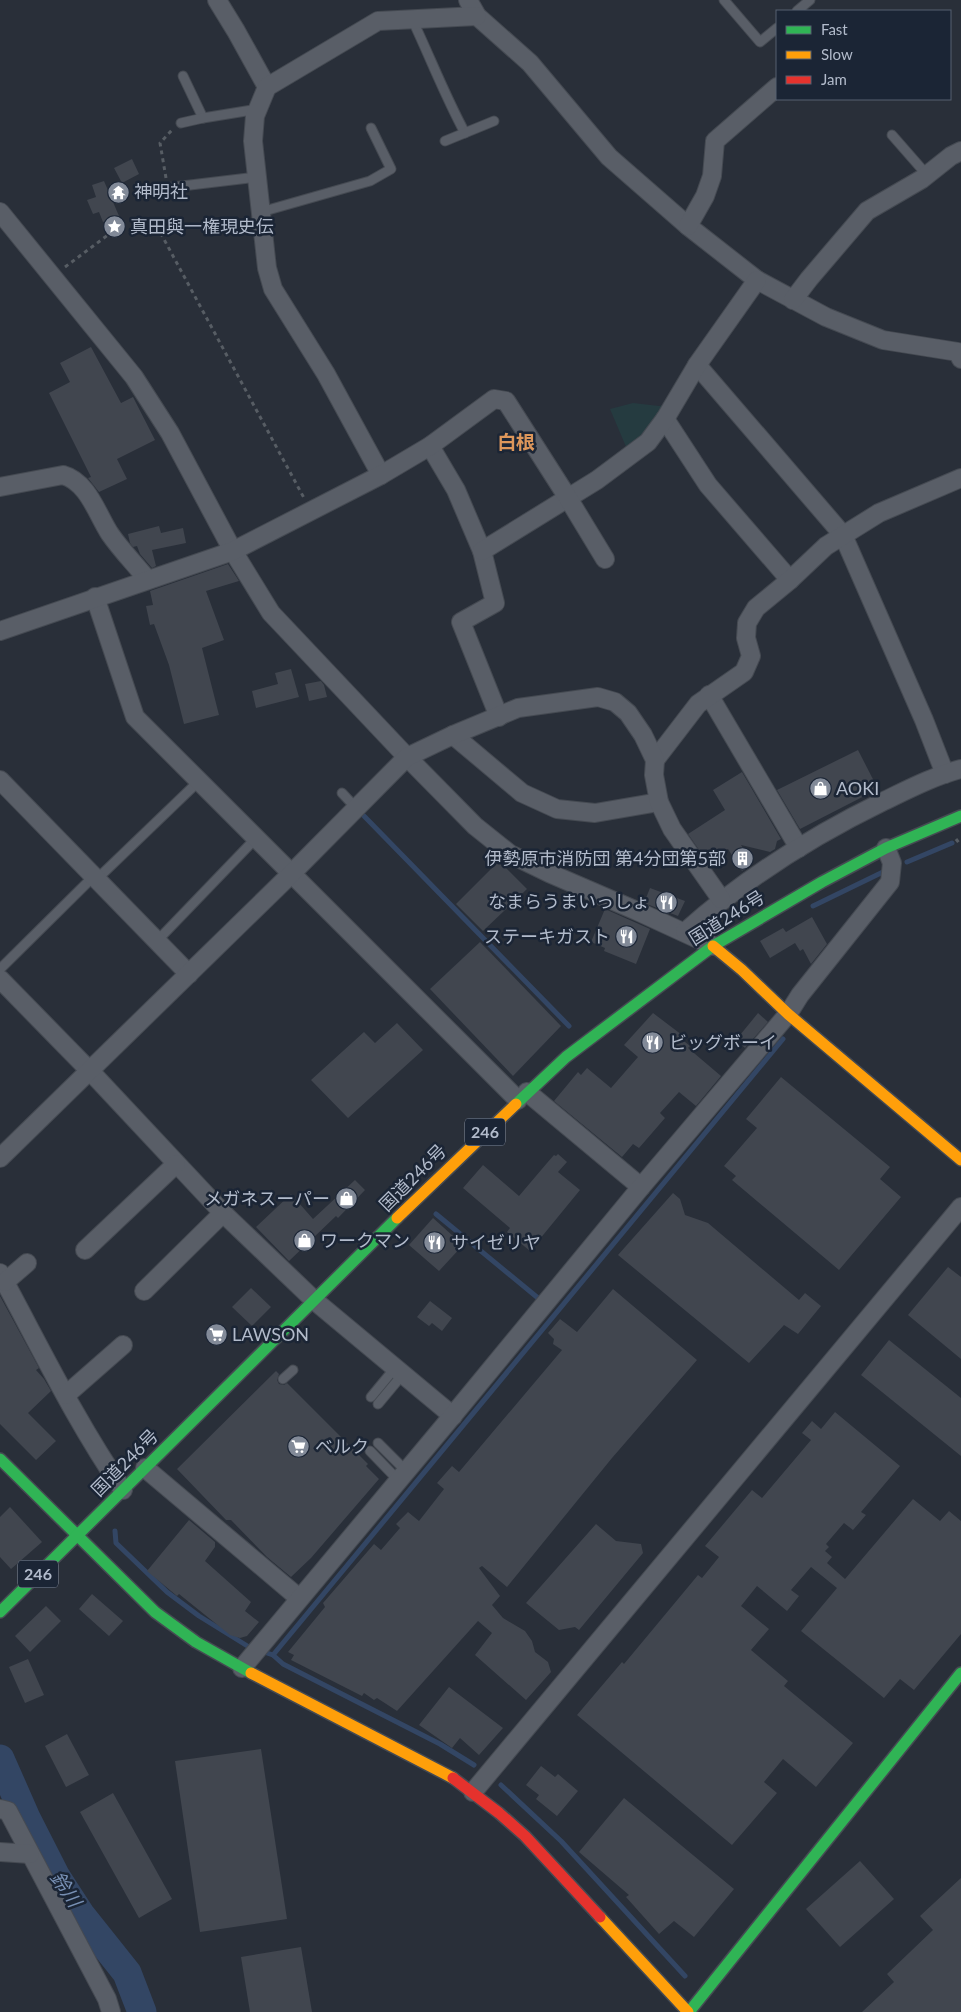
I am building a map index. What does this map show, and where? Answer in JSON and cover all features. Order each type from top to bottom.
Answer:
[{"type":"main road","name":"国道246号","points":[[0,1612],[523,1096],[566,1057],[662,982],[713,946],[822,882],[886,848],[961,816]]},
{"type":"main road","points":[[713,946],[729,956],[760,989],[788,1014],[961,1160]]},
{"type":"main road","points":[[0,1459],[154,1612],[196,1642],[242,1668],[430,1765],[473,1792],[525,1836],[688,2012],[961,1673]]},
{"type":"street","points":[[216,0],[236,31],[267,87]]},
{"type":"street","points":[[468,0],[477,16],[530,63],[610,157],[688,226],[757,280],[826,317],[883,340],[960,354]]},
{"type":"street","points":[[380,475],[326,374],[273,289],[267,268],[253,141],[255,116],[267,87],[378,20],[477,16]]},
{"type":"street","points":[[688,226],[705,196],[712,176],[715,141],[776,88]]},
{"type":"street","points":[[793,300],[867,211],[927,175],[951,156],[961,151]]},
{"type":"street","points":[[0,212],[134,377],[170,432],[233,551],[271,613],[407,757],[475,826],[510,854],[713,946]]},
{"type":"street","points":[[482,551],[597,480],[648,442],[697,365],[757,280]]},
{"type":"street","points":[[685,932],[740,886],[798,848],[856,814],[921,783],[956,774],[843,535],[697,365]]},
{"type":"street","points":[[0,632],[95,597],[233,551],[380,475],[430,446],[494,399],[506,401],[605,559]]},
{"type":"street","points":[[665,418],[708,485],[790,580]]},
{"type":"street","points":[[430,446],[456,490],[482,551],[496,604],[461,622],[499,717]]},
{"type":"street","points":[[0,487],[63,475],[72,477],[82,486],[110,534],[147,579]]},
{"type":"street","points":[[655,760],[698,704],[744,672],[750,656],[746,638],[747,623],[756,608],[790,580],[826,546],[843,535],[879,513],[961,478]]},
{"type":"street","points":[[95,597],[136,718],[256,838],[523,1096],[641,1187]]},
{"type":"street","points":[[709,695],[798,848]]},
{"type":"street","points":[[0,1158],[292,873],[407,757],[453,735],[518,708],[598,697],[615,702],[628,713],[643,735],[655,760],[654,775],[659,802],[672,829],[721,900]]},
{"type":"street","points":[[453,735],[522,794],[556,809],[595,813],[659,802]]},
{"type":"street","points":[[0,780],[189,974]]},
{"type":"street","points":[[242,1668],[453,1416],[641,1187],[788,1014],[800,995],[890,882],[892,863],[886,848]]},
{"type":"street","points":[[0,979],[90,1071],[223,1213],[316,1301],[453,1416]]},
{"type":"street","points":[[85,1250],[176,1164]]},
{"type":"street","points":[[473,1792],[961,1207]]},
{"type":"street","points":[[144,1290],[223,1213]]},
{"type":"street","points":[[27,1263],[3,1278],[66,1395],[123,1490]]},
{"type":"street","points":[[66,1395],[123,1345]]},
{"type":"street","points":[[145,1468],[300,1598]]},
{"type":"street","points":[[0,1810],[8,1811],[107,1999],[111,2012]]},
{"type":"street","points":[[0,1852],[30,1854]]},
{"type":"lane","points":[[724,0],[760,42],[776,29]]},
{"type":"lane","points":[[798,10],[810,0]]},
{"type":"lane","points":[[412,19],[431,58],[450,106],[465,133]]},
{"type":"lane","points":[[183,76],[203,118]]},
{"type":"lane","points":[[181,124],[203,118],[258,109]]},
{"type":"lane","points":[[445,141],[494,121]]},
{"type":"lane","points":[[261,212],[370,181],[391,169],[371,128]]},
{"type":"lane","points":[[892,135],[927,175]]},
{"type":"lane","points":[[166,188],[257,177]]},
{"type":"lane","points":[[0,969],[200,780]]},
{"type":"lane","points":[[342,793],[356,808]]},
{"type":"lane","points":[[157,941],[256,838]]},
{"type":"lane","points":[[283,1379],[293,1370]]},
{"type":"lane","points":[[371,1397],[399,1371]]},
{"type":"lane","points":[[378,1404],[399,1371]]},
{"type":"lane","points":[[378,1443],[402,1476]]},
{"type":"lane","points":[[370,1452],[402,1476]]},
{"type":"path","points":[[166,188],[160,143],[167,134],[181,124]]},
{"type":"path","points":[[153,219],[311,510]]},
{"type":"path","points":[[52,276],[120,226]]},
{"type":"green space","points":[[633,403],[666,405],[642,436],[627,449],[610,409]]},
{"type":"building","points":[[132,159],[139,174],[122,183],[114,168]]},
{"type":"building","points":[[104,181],[119,216],[103,222],[99,212],[93,214],[87,200],[96,197],[92,185]]},
{"type":"building","points":[[91,347],[121,403],[133,397],[155,440],[117,459],[127,479],[99,492],[88,478],[91,477],[49,393],[70,382],[60,363]]},
{"type":"building","points":[[159,526],[161,533],[183,528],[186,543],[152,550],[156,566],[152,568],[140,554],[137,546],[133,547],[130,543],[128,534]]},
{"type":"building","points":[[228,564],[239,581],[206,591],[224,640],[202,648],[219,715],[184,724],[169,665],[154,624],[150,625],[146,606],[153,605],[150,591]]},
{"type":"building","points":[[291,669],[299,697],[256,708],[252,691],[278,684],[275,673]]},
{"type":"building","points":[[321,681],[327,697],[309,701],[305,684]]},
{"type":"building","points":[[858,750],[878,789],[800,829],[777,790]]},
{"type":"building","points":[[742,772],[781,839],[777,841],[775,849],[770,852],[741,845],[753,863],[742,871],[728,849],[719,854],[716,849],[704,857],[688,834],[725,810],[713,790]]},
{"type":"building","points":[[499,861],[527,889],[483,931],[456,904]]},
{"type":"building","points":[[650,888],[685,901],[678,916],[644,903]]},
{"type":"building","points":[[605,909],[650,929],[636,964],[604,951],[605,948],[591,942]]},
{"type":"building","points":[[812,917],[827,944],[811,964],[803,949],[800,951],[795,943],[770,958],[760,941],[783,928],[786,932]]},
{"type":"building","points":[[480,942],[561,1026],[513,1076],[430,989]]},
{"type":"building","points":[[653,1013],[682,1035],[680,1038],[690,1046],[688,1048],[721,1076],[696,1106],[679,1092],[660,1113],[665,1118],[639,1148],[633,1144],[622,1157],[554,1101],[578,1072],[581,1075],[587,1068],[611,1088],[638,1057],[624,1045]]},
{"type":"building","points":[[758,1013],[768,1022],[745,1048],[736,1040]]},
{"type":"building","points":[[397,1023],[423,1050],[348,1118],[311,1080],[364,1032],[375,1043]]},
{"type":"building","points":[[781,1077],[890,1167],[880,1179],[901,1197],[839,1270],[732,1180],[736,1176],[724,1166],[757,1128],[746,1119]]},
{"type":"building","points":[[558,1154],[567,1162],[558,1172],[580,1190],[530,1251],[507,1232],[510,1228],[463,1188],[483,1165],[519,1196],[554,1155]]},
{"type":"building","points":[[355,1180],[365,1190],[338,1218],[336,1216],[289,1261],[256,1227],[291,1194],[313,1219]]},
{"type":"building","points":[[673,1193],[680,1199],[685,1215],[708,1223],[799,1300],[805,1293],[821,1306],[798,1334],[784,1325],[749,1363],[618,1255]]},
{"type":"building","points":[[433,1218],[463,1245],[439,1271],[409,1245]]},
{"type":"building","points":[[948,1267],[961,1277],[961,1359],[908,1315]]},
{"type":"building","points":[[251,1288],[271,1307],[252,1326],[232,1307]]},
{"type":"building","points":[[613,1289],[697,1360],[612,1458],[507,1587],[482,1566],[479,1568],[500,1596],[492,1605],[503,1618],[525,1631],[532,1641],[535,1652],[548,1662],[551,1672],[526,1700],[475,1655],[492,1633],[478,1621],[397,1711],[377,1698],[374,1700],[364,1693],[362,1696],[291,1660],[294,1655],[288,1652],[325,1607],[323,1603],[374,1544],[381,1550],[400,1528],[396,1524],[408,1512],[419,1521],[444,1489],[437,1483],[452,1466],[459,1472],[562,1350],[553,1344],[554,1339],[548,1333],[560,1319],[577,1332]]},
{"type":"building","points":[[0,1296],[39,1368],[36,1370],[51,1391],[28,1413],[56,1441],[36,1460],[0,1424]]},
{"type":"building","points":[[430,1301],[452,1318],[442,1331],[432,1323],[429,1326],[417,1317]]},
{"type":"building","points":[[889,1340],[961,1398],[961,1456],[861,1375]]},
{"type":"building","name":"ベルク","points":[[276,1371],[279,1374],[277,1380],[279,1384],[284,1385],[287,1383],[368,1464],[366,1466],[379,1479],[311,1558],[291,1577],[267,1557],[231,1520],[226,1520],[177,1469]]},
{"type":"building","points":[[835,1412],[900,1466],[861,1512],[866,1515],[853,1530],[844,1523],[826,1544],[829,1547],[825,1551],[832,1557],[827,1563],[845,1579],[913,1499],[940,1521],[949,1511],[961,1521],[961,1634],[914,1690],[900,1679],[884,1698],[801,1631],[837,1588],[811,1567],[791,1590],[799,1596],[787,1611],[757,1586],[741,1606],[769,1629],[751,1650],[788,1681],[784,1686],[853,1743],[816,1787],[783,1759],[764,1782],[777,1793],[732,1845],[577,1715],[622,1662],[624,1664],[698,1575],[702,1578],[719,1557],[705,1546],[752,1490],[762,1498],[811,1440],[802,1433],[812,1421],[821,1429]]},
{"type":"building","points":[[10,1507],[42,1542],[11,1569],[0,1557],[0,1517]]},
{"type":"building","points":[[189,1520],[215,1542],[215,1547],[205,1561],[251,1602],[245,1611],[259,1622],[247,1636],[240,1638],[230,1635],[147,1571]]},
{"type":"building","points":[[596,1524],[616,1541],[641,1544],[643,1553],[579,1630],[575,1627],[559,1630],[526,1603]]},
{"type":"building","points":[[92,1594],[123,1621],[109,1636],[79,1609]]},
{"type":"building","points":[[46,1606],[61,1621],[30,1652],[15,1636]]},
{"type":"building","points":[[28,1659],[44,1695],[25,1703],[9,1667]]},
{"type":"building","points":[[449,1687],[503,1728],[479,1755],[460,1738],[452,1748],[419,1725]]},
{"type":"building","points":[[67,1734],[89,1775],[66,1787],[45,1746]]},
{"type":"building","points":[[261,1749],[287,1919],[200,1932],[175,1761]]},
{"type":"building","points":[[541,1766],[555,1777],[558,1774],[578,1791],[557,1816],[536,1799],[539,1795],[526,1785]]},
{"type":"building","points":[[113,1793],[172,1899],[139,1918],[80,1812]]},
{"type":"building","points":[[624,1798],[734,1889],[694,1937],[674,1921],[659,1934],[626,1897],[629,1895],[579,1852]]},
{"type":"building","points":[[860,1861],[894,1899],[840,1947],[806,1909]]},
{"type":"building","points":[[961,1878],[961,2012],[862,2012],[894,1982],[887,1974],[933,1930],[920,1916]]},
{"type":"building","points":[[301,1947],[312,2012],[250,2012],[241,1957]]},
{"type":"waterway","points":[[364,816],[569,1026]]},
{"type":"waterway","points":[[907,862],[952,843]]},
{"type":"waterway","points":[[813,906],[885,871]]},
{"type":"waterway","points":[[273,1655],[783,1039]]},
{"type":"waterway","points":[[436,1214],[538,1298]]},
{"type":"waterway","points":[[115,1531],[116,1543],[167,1592],[199,1616],[249,1647]]},
{"type":"waterway","points":[[267,1653],[273,1655],[283,1664],[440,1744],[474,1765]]},
{"type":"waterway","name":"鈴川","points":[[0,1759],[26,1818],[56,1877],[80,1914],[127,1973],[142,2012]]},
{"type":"waterway","points":[[501,1785],[561,1841],[685,1976]]},
{"type":"traffic: fast","points":[[516,1104],[566,1057],[713,946],[822,882],[886,848],[961,816]]},
{"type":"traffic: fast","points":[[0,1612],[397,1218]]},
{"type":"traffic: fast","points":[[0,1459],[155,1612],[196,1642],[251,1673]]},
{"type":"traffic: fast","points":[[689,2012],[961,1673]]},
{"type":"traffic: slow","points":[[713,946],[742,970],[788,1014],[961,1160]]},
{"type":"traffic: slow","points":[[397,1218],[516,1104]]},
{"type":"traffic: slow","points":[[251,1673],[453,1778]]},
{"type":"traffic: slow","points":[[600,1917],[688,2012]]},
{"type":"traffic: jam","points":[[453,1778],[499,1813],[525,1836],[600,1917]]},
{"type":"place","name":"神明社","points":[[118,192]]},
{"type":"place","name":"真田與一権現史伝","points":[[114,227]]},
{"type":"place","name":"AOKI","points":[[820,789]]},
{"type":"place","name":"伊勢原市消防団 第4分団第5部","points":[[742,859]]},
{"type":"place","name":"なまらうまいっしょ","points":[[666,902]]},
{"type":"place","name":"ステーキガスト","points":[[626,937]]},
{"type":"place","name":"ビッグボーイ","points":[[653,1043]]},
{"type":"place","name":"メガネスーパー","points":[[346,1199]]},
{"type":"place","name":"ワークマン","points":[[304,1241]]},
{"type":"place","name":"サイゼリヤ","points":[[435,1243]]},
{"type":"place","name":"LAWSON","points":[[216,1335]]},
{"type":"place","name":"ベルク","points":[[299,1447]]},
{"type":"district","name":"白根","points":[[516,442]]}]
